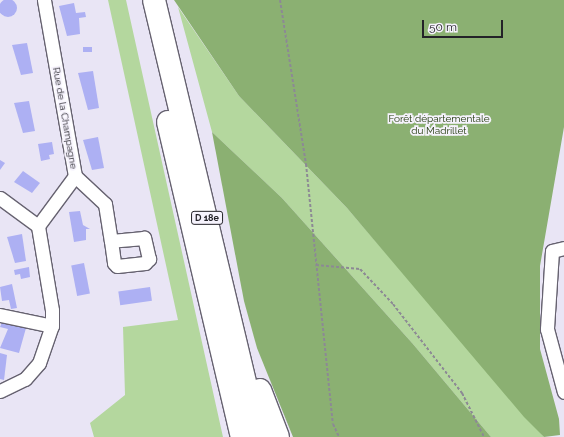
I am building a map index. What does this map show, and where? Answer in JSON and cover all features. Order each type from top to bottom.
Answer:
[{"type":"highway","name":"D 18e","points":[[139,0],[242,437]]},
{"type":"highway","name":"D 18e","points":[[154,0],[258,437]]},
{"type":"highway","points":[[221,279],[237,306],[257,382],[278,437]]},
{"type":"street","name":"Rue de la Champagne","points":[[38,226],[75,176],[44,0]]},
{"type":"street","points":[[75,176],[105,204],[111,241]]},
{"type":"street","points":[[0,198],[38,226],[52,310],[52,326],[39,363],[25,379],[0,391]]},
{"type":"street","points":[[558,249],[547,329],[560,368],[564,392]]},
{"type":"street","points":[[0,315],[52,326]]},
{"type":"path","points":[[280,0],[306,164],[333,424],[339,437]]},
{"type":"path","points":[[316,266],[360,269],[393,304],[462,393],[484,437]]},
{"type":"green space","points":[[108,0],[126,0],[223,437],[94,437],[90,423],[125,395],[123,327],[178,320]]},
{"type":"green space","name":"Forêt départementale du Madrillet","points":[[174,0],[564,0],[564,127],[540,266],[540,349],[559,419],[560,435],[544,437],[524,417],[347,208],[239,96]]},
{"type":"green space","points":[[178,7],[239,96],[347,208],[544,437],[491,437],[413,344],[282,198],[212,132]]},
{"type":"green space","points":[[212,132],[282,198],[413,344],[491,437],[293,437],[257,348],[244,301]]},
{"type":"building","points":[[8,-1],[12,0],[16,4],[16,12],[12,16],[8,17],[4,16],[0,12],[-1,8],[0,4],[4,0]]},
{"type":"building","points":[[74,3],[76,13],[85,12],[86,17],[79,18],[80,34],[67,36],[59,6]]},
{"type":"building","points":[[27,43],[33,73],[21,75],[12,45]]},
{"type":"building","points":[[83,47],[92,47],[92,52],[83,52]]},
{"type":"building","points":[[93,71],[99,108],[88,110],[78,73]]},
{"type":"building","points":[[29,101],[35,131],[23,133],[14,103]]},
{"type":"building","points":[[98,137],[104,168],[92,170],[83,140]]},
{"type":"building","points":[[52,142],[54,154],[49,155],[50,159],[41,161],[38,144]]},
{"type":"building","points":[[0,160],[5,163],[0,170]]},
{"type":"building","points":[[23,171],[40,183],[32,193],[14,182]]},
{"type":"building","points":[[80,211],[83,225],[90,229],[86,229],[86,240],[74,242],[69,212]]},
{"type":"building","points":[[22,234],[26,261],[15,263],[7,237]]},
{"type":"building","points":[[84,263],[90,293],[77,296],[71,265]]},
{"type":"building","points":[[29,267],[30,277],[21,279],[20,274],[15,275],[14,270]]},
{"type":"building","points":[[12,284],[17,308],[11,309],[9,300],[2,301],[0,287]]},
{"type":"building","points":[[150,287],[152,301],[120,305],[118,291]]},
{"type":"building","points":[[2,322],[26,328],[19,353],[0,348],[8,329],[0,327]]},
{"type":"building","points":[[0,353],[7,355],[4,380],[0,379]]}]
